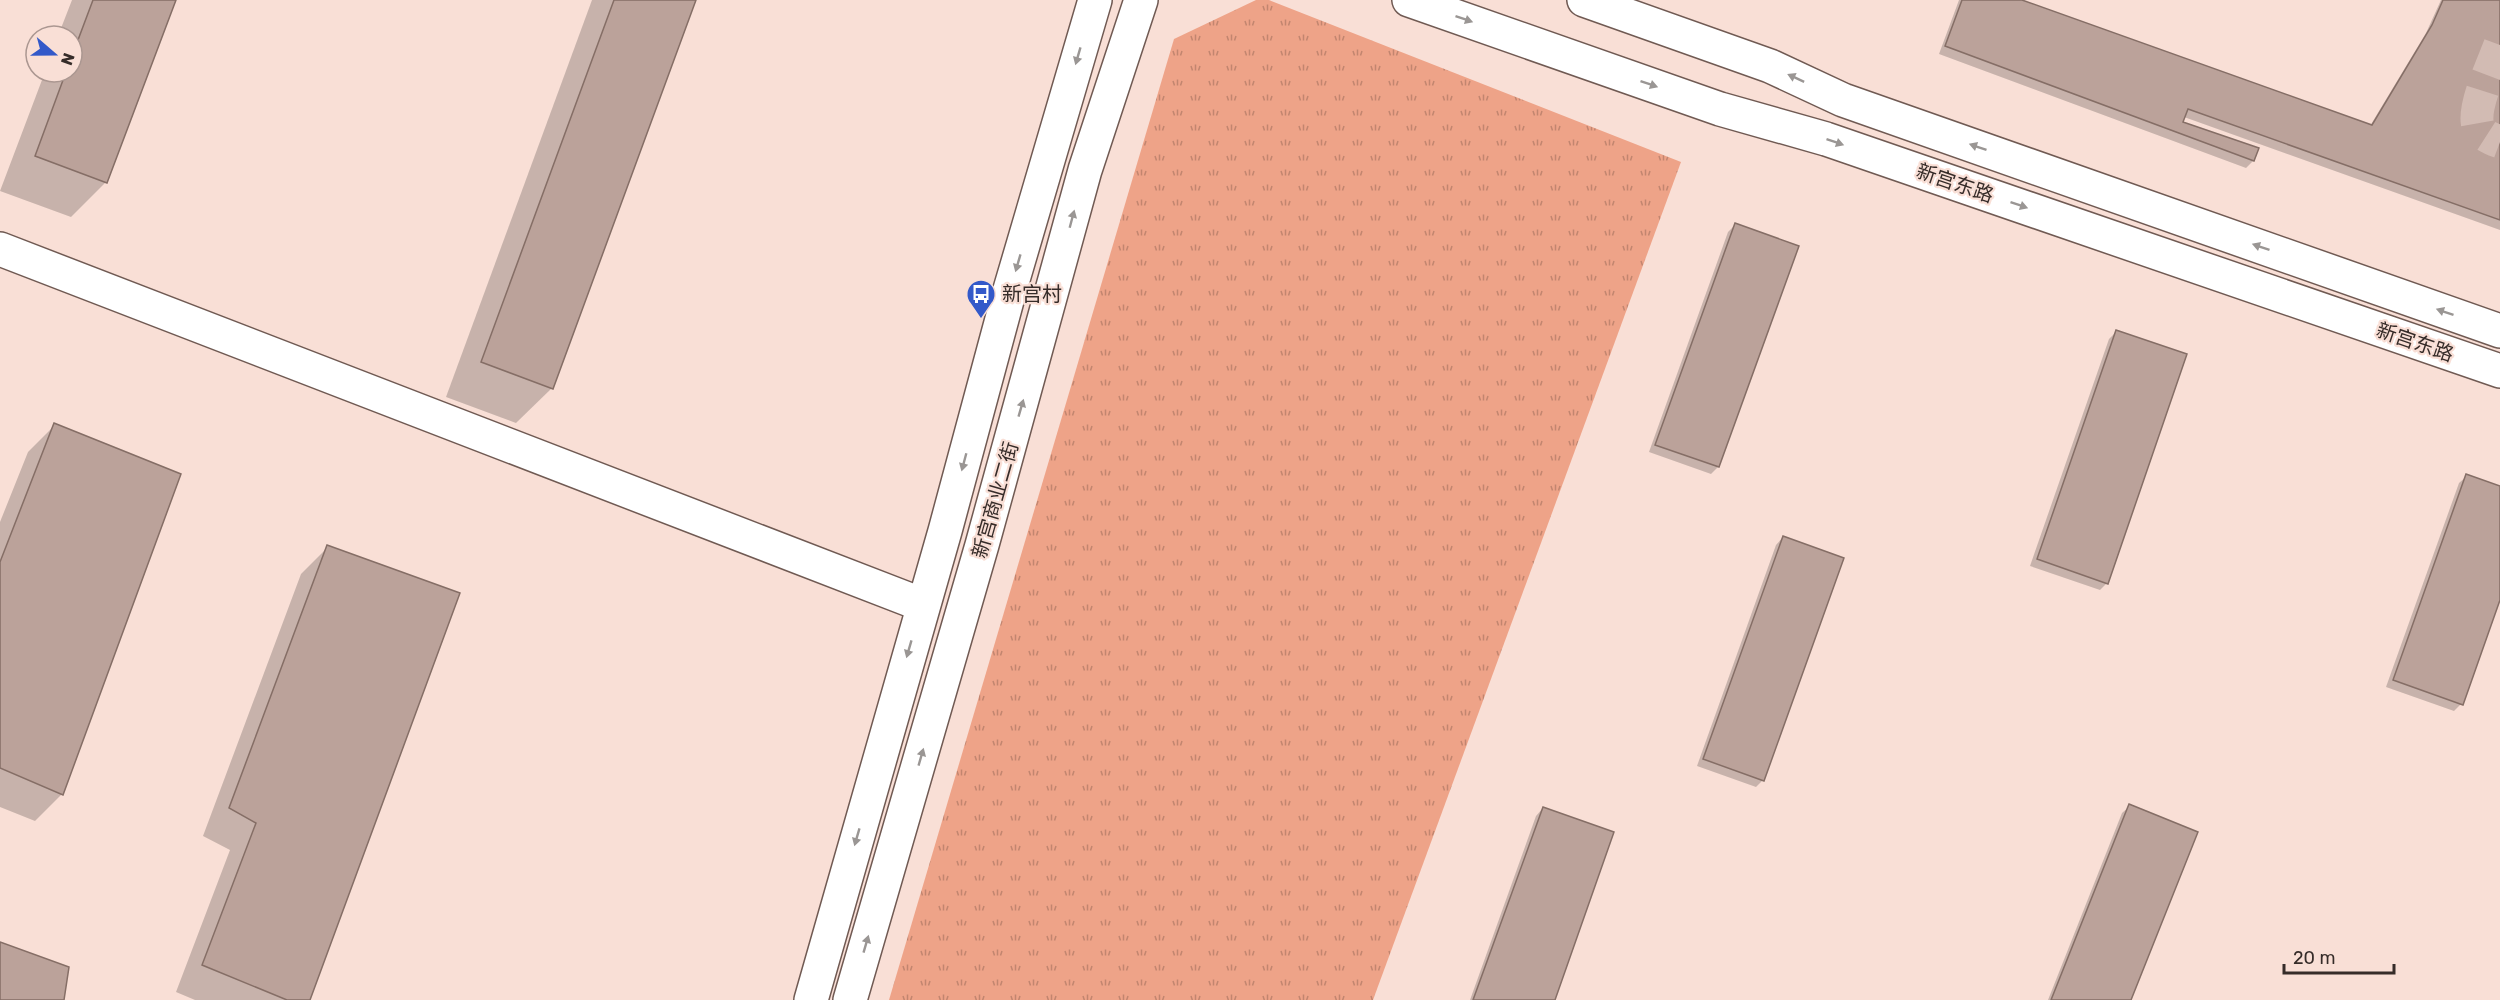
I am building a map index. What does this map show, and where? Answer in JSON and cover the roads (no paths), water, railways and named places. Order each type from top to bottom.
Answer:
[{"type":"street","name":"新宫商业二街","points":[[811,1000],[945,531],[1009,293],[1095,0]]},
{"type":"street","name":"新宫商业二街","points":[[850,1000],[979,556],[1085,170],[1141,0]]},
{"type":"street","name":"新宫东路","points":[[1409,0],[1720,109],[1826,139],[2500,371]]},
{"type":"street","name":"新宫东路","points":[[1584,0],[1770,66],[1843,100],[2500,331]]},
{"type":"street","points":[[0,249],[923,605]]},
{"type":"tunnel","points":[[2500,45],[2484,86],[2477,118],[2482,132],[2500,142]]},
{"type":"place","name":"新宫村","points":[[981,320]]}]
